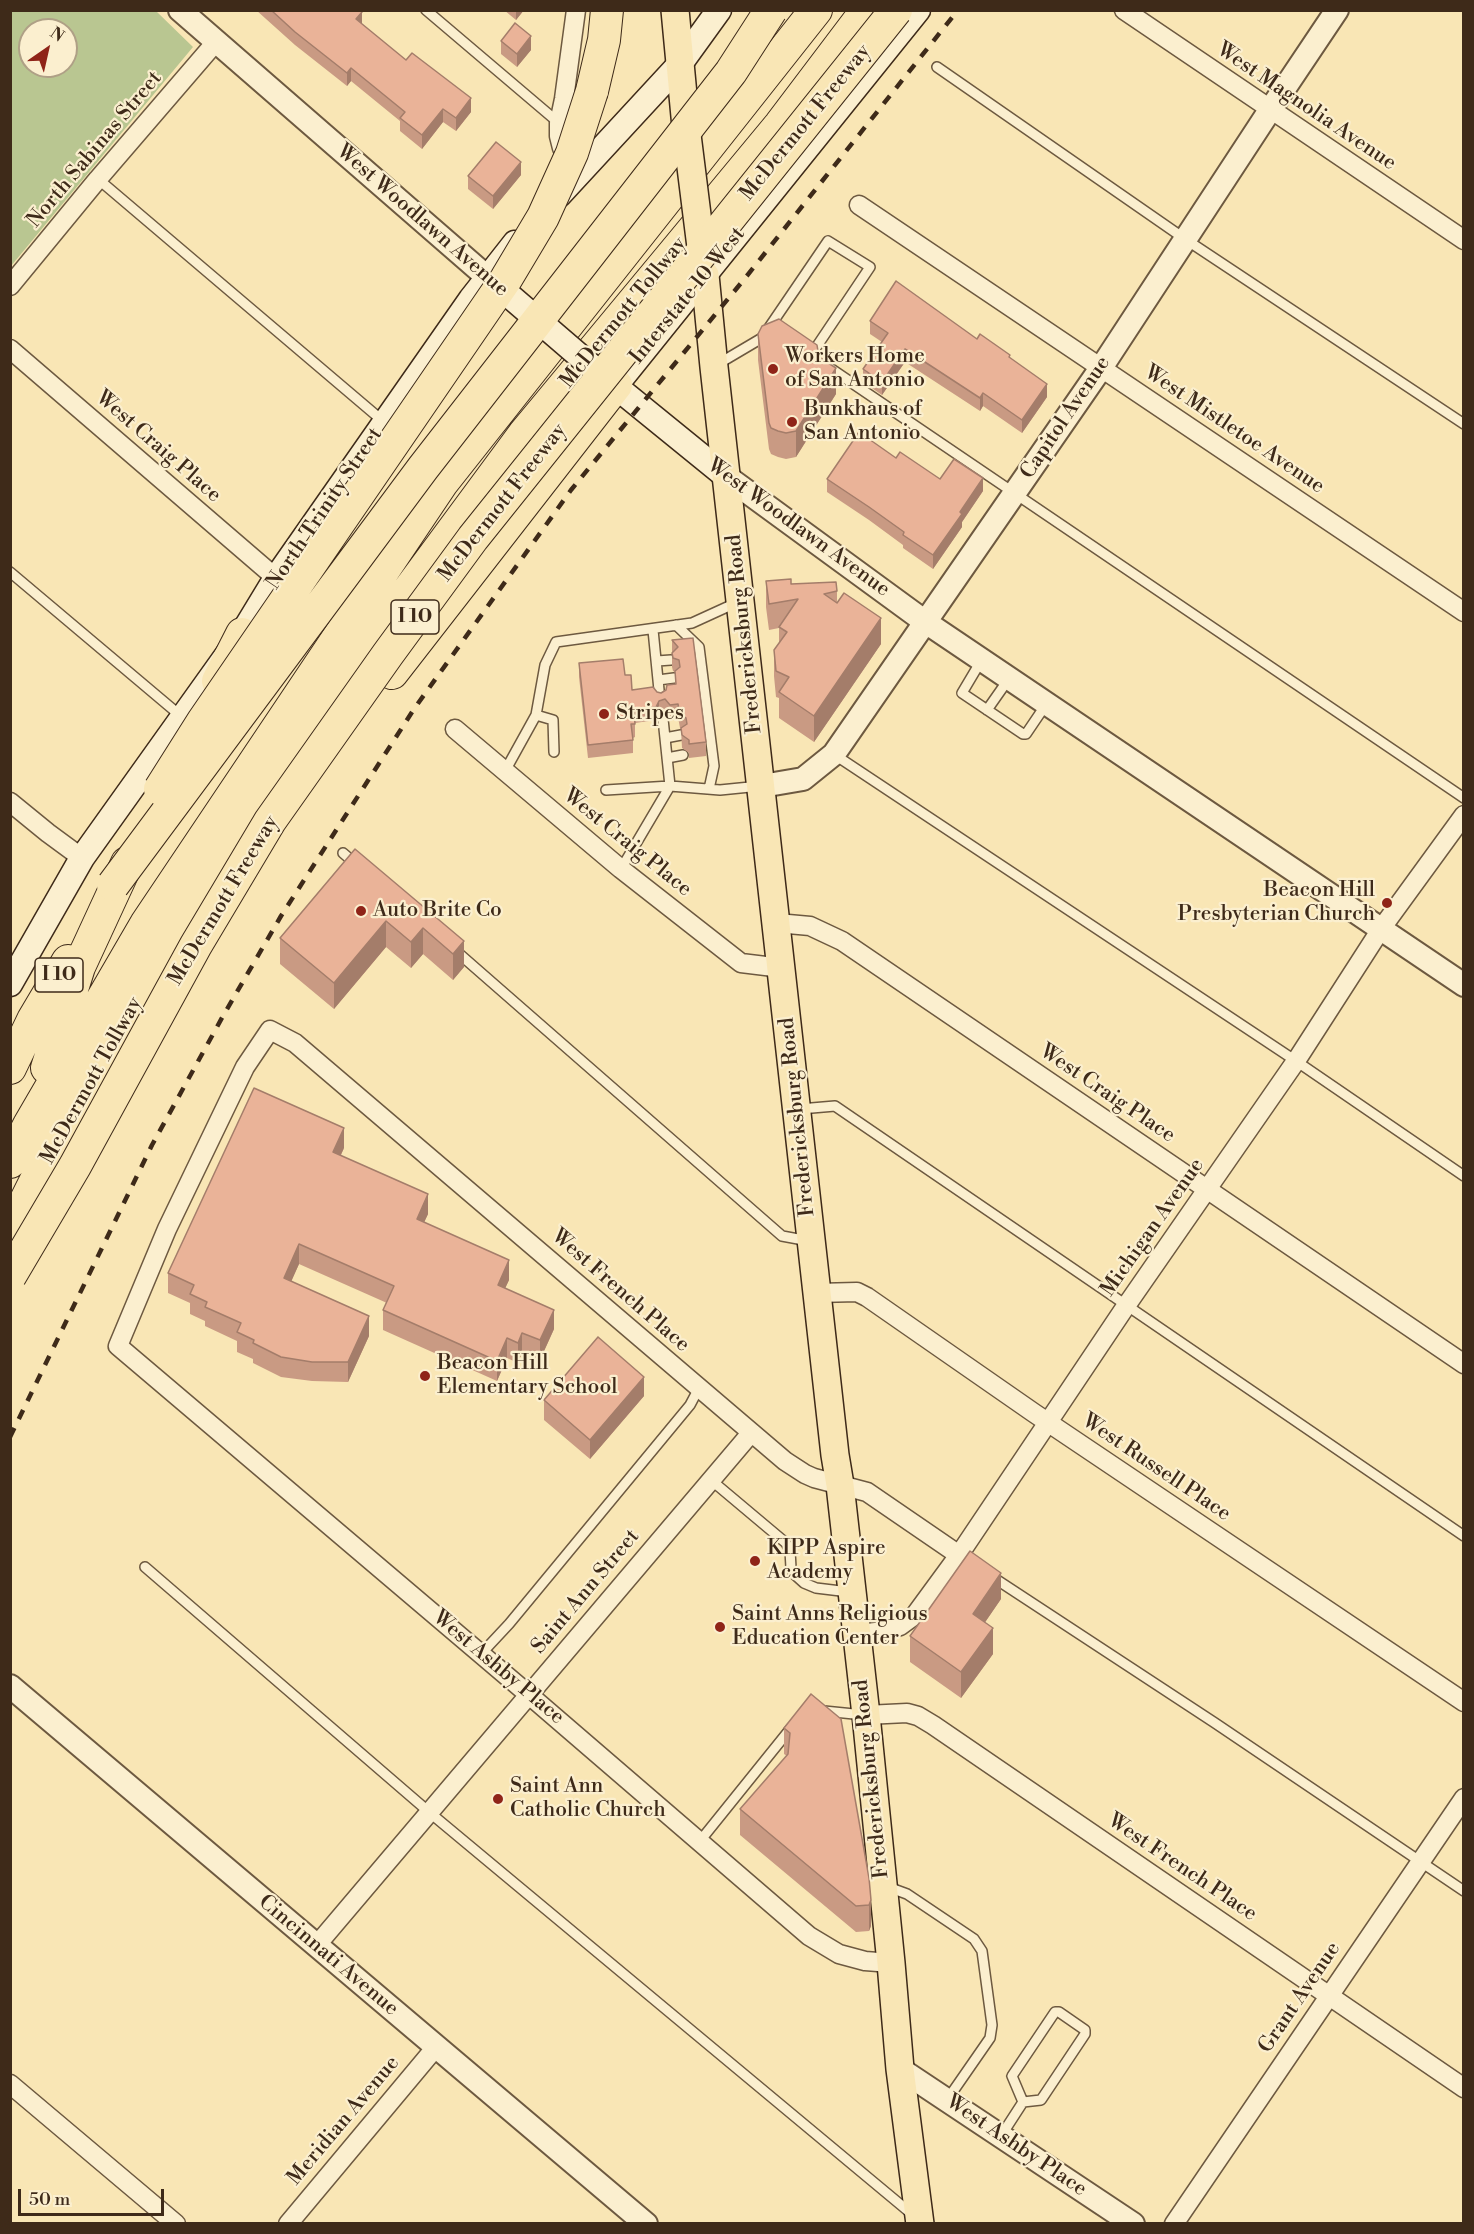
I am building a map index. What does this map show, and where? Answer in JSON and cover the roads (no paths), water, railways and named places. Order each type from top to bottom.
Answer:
[{"type":"highway","points":[[113,885],[154,799],[203,721],[506,279],[543,217],[572,153],[592,91],[604,40],[607,10]]},
{"type":"highway","name":"I 10","points":[[10,1068],[33,1020],[113,885],[423,468],[731,72],[771,10]]},
{"type":"highway","name":"McDermott Tollway","points":[[10,1162],[29,1125],[146,924],[442,483],[816,10]]},
{"type":"highway","name":"McDermott Tollway","points":[[10,1232],[100,1062],[210,878],[295,744],[524,434],[780,125],[867,10]]},
{"type":"highway","name":"McDermott Freeway","points":[[10,1276],[75,1166],[196,945],[270,821],[387,654],[473,538],[896,10]]},
{"type":"highway","points":[[100,1062],[276,818],[457,591],[610,381]]},
{"type":"highway","points":[[29,1125],[79,967],[154,803],[242,634]]},
{"type":"main road","name":"Fredericksburg Road","points":[[675,10],[686,127],[704,265],[835,1455],[866,1715],[900,2069],[920,2222]]},
{"type":"main road","points":[[680,64],[718,10]]},
{"type":"main road","name":"Interstate 10 West","points":[[610,381],[918,10]]},
{"type":"main road","name":"North Trinity Street","points":[[10,984],[82,858],[242,634],[276,578],[384,422],[495,284],[583,169],[680,64]]},
{"type":"main road","name":"West Woodlawn Avenue","points":[[495,284],[727,477]]},
{"type":"street","name":"West Woodlawn Avenue","points":[[180,10],[215,43],[495,284]]},
{"type":"street","points":[[576,10],[559,136],[562,148],[583,169]]},
{"type":"street","name":"West Magnolia Avenue","points":[[1124,10],[1464,240]]},
{"type":"street","name":"Capitol Avenue","points":[[762,786],[803,778],[834,754],[1101,368],[1338,10]]},
{"type":"street","name":"North Sabinas Street","points":[[10,286],[215,43]]},
{"type":"street","name":"West Mistletoe Avenue","points":[[859,205],[1464,612]]},
{"type":"street","name":"West Craig Place","points":[[10,349],[276,578]]},
{"type":"street","name":"West Woodlawn Avenue","points":[[727,477],[924,621],[1464,985]]},
{"type":"street","name":"West Craig Place","points":[[455,729],[621,869],[741,963],[782,968]]},
{"type":"street","points":[[10,802],[82,858]]},
{"type":"street","name":"Michigan Avenue","points":[[857,1634],[885,1631],[900,1626],[915,1615],[962,1556],[1126,1306],[1296,1061],[1382,929],[1464,814]]},
{"type":"street","name":"West Craig Place","points":[[777,923],[810,926],[842,941],[1464,1364]]},
{"type":"street","name":"West French Place","points":[[118,1346],[167,1229],[245,1067],[270,1030],[295,1043],[751,1433],[805,1474],[867,1492],[962,1556]]},
{"type":"street","name":"West Russell Place","points":[[817,1293],[857,1292],[867,1297],[1048,1422],[1464,1702]]},
{"type":"street","name":"West Ashby Place","points":[[118,1346],[809,1936],[839,1954],[865,1961],[891,1963]]},
{"type":"street","name":"Saint Ann Street","points":[[316,1946],[751,1433]]},
{"type":"street","name":"Cincinnati Avenue","points":[[10,1686],[646,2223]]},
{"type":"street","name":"West French Place","points":[[866,1715],[907,1713],[918,1716],[933,1725],[1464,2088]]},
{"type":"street","name":"Grant Avenue","points":[[1174,2223],[1464,1798]]},
{"type":"street","name":"Meridian Avenue","points":[[288,2223],[436,2047]]},
{"type":"street","name":"West Ashby Place","points":[[900,2069],[1133,2223]]},
{"type":"street","points":[[10,2084],[176,2223]]},
{"type":"lane","points":[[426,10],[559,123]]},
{"type":"lane","points":[[937,67],[1185,239],[1464,424]]},
{"type":"lane","points":[[98,179],[384,422]]},
{"type":"lane","points":[[714,367],[774,330],[828,241],[870,267],[808,353],[1464,798]]},
{"type":"lane","points":[[10,572],[182,717]]},
{"type":"lane","points":[[505,771],[536,715],[545,665],[556,642],[692,623],[741,600]]},
{"type":"lane","points":[[676,625],[699,647],[697,657],[706,732],[714,766],[709,789]]},
{"type":"lane","points":[[653,630],[660,700]]},
{"type":"lane","points":[[982,659],[962,692],[987,710],[1024,734],[1047,703]]},
{"type":"lane","points":[[657,661],[672,660]]},
{"type":"lane","points":[[658,680],[674,678]]},
{"type":"lane","points":[[987,710],[1010,678]]},
{"type":"lane","points":[[536,715],[553,720],[554,752]]},
{"type":"lane","points":[[621,869],[670,786],[663,719]]},
{"type":"lane","points":[[665,738],[681,735]]},
{"type":"lane","points":[[834,754],[1296,1061],[1464,1176]]},
{"type":"lane","points":[[667,758],[683,756]]},
{"type":"lane","points":[[606,790],[670,786],[720,790],[762,786]]},
{"type":"lane","points":[[343,853],[361,869]]},
{"type":"lane","points":[[451,947],[782,1236],[812,1241]]},
{"type":"lane","points":[[797,1109],[835,1106],[1464,1536]]},
{"type":"lane","points":[[481,1654],[509,1624],[690,1405],[699,1389]]},
{"type":"lane","points":[[711,1480],[786,1544],[790,1550],[791,1568],[804,1583],[816,1588],[851,1592]]},
{"type":"lane","points":[[145,1567],[429,1812],[920,2222]]},
{"type":"lane","points":[[981,1569],[1464,1891]]},
{"type":"lane","points":[[815,1710],[866,1715]]},
{"type":"lane","points":[[700,1841],[800,1717]]},
{"type":"lane","points":[[883,1886],[907,1894],[974,1939],[982,1951],[993,2025],[990,2038],[947,2100]]},
{"type":"lane","points":[[1055,2012],[1059,2012],[1085,2030],[1086,2034],[1041,2100],[1023,2102],[1012,2076],[1055,2012]]},
{"type":"lane","points":[[1001,2136],[1023,2102]]},
{"type":"railway","points":[[10,1437],[152,1145],[223,1016],[281,916],[414,709],[571,490],[746,277],[958,10]]},
{"type":"place","name":"Workers Home of San Antonio","points":[[773,369]]},
{"type":"place","name":"Bunkhaus of San Antonio","points":[[792,422]]},
{"type":"place","name":"Stripes","points":[[604,714]]},
{"type":"place","name":"Beacon Hill Presbyterian Church","points":[[1387,903]]},
{"type":"place","name":"Auto Brite Co","points":[[361,911]]},
{"type":"place","name":"Beacon Hill Elementary School","points":[[425,1376]]},
{"type":"place","name":"KIPP Aspire Academy","points":[[755,1561]]},
{"type":"place","name":"Saint Anns Religious Education Center","points":[[720,1627]]},
{"type":"place","name":"Saint Ann Catholic Church","points":[[498,1799]]}]
